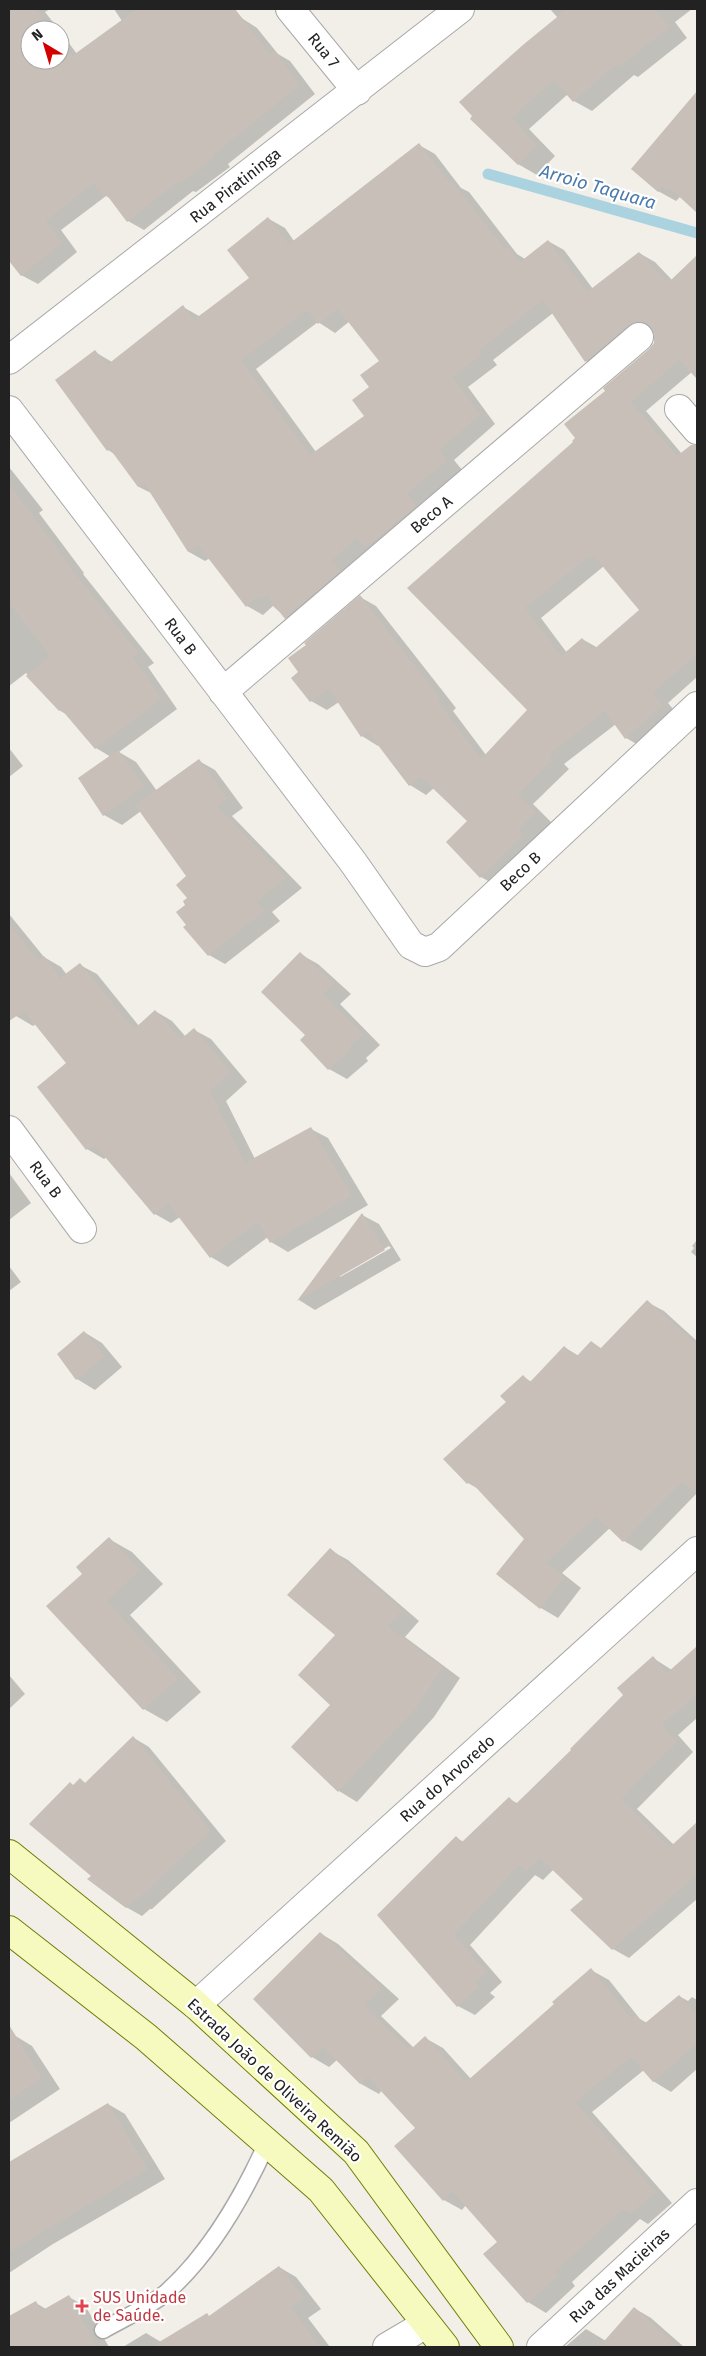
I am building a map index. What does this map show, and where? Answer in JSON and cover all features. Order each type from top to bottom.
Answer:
[{"type":"main road","name":"Estrada João de Oliveira Remião","points":[[9,1854],[196,2005],[356,2152],[499,2347]]},
{"type":"main road","points":[[9,1930],[146,2038],[321,2190],[445,2347]]},
{"type":"street","name":"Rua 7","points":[[290,9],[357,91]]},
{"type":"street","name":"Rua Piratininga","points":[[9,360],[460,9]]},
{"type":"street","name":"Beco A","points":[[223,692],[639,337]]},
{"type":"street","name":"Rua B","points":[[9,410],[353,862]]},
{"type":"street","points":[[679,410],[697,430]]},
{"type":"street","name":"Beco B","points":[[353,862],[411,945],[425,952],[439,947],[697,706]]},
{"type":"street","name":"Rua B","points":[[9,1130],[82,1229]]},
{"type":"street","name":"Rua do Arvoredo","points":[[196,2005],[697,1551]]},
{"type":"street","name":"Rua das Macieiras","points":[[542,2347],[697,2203]]},
{"type":"street","points":[[387,2347],[426,2324]]},
{"type":"lane","points":[[103,2330],[167,2292],[202,2254],[253,2173],[267,2143]]},
{"type":"building","points":[[9,9],[35,9],[43,20],[20,20],[20,70],[70,70],[70,54],[72,56],[137,9],[235,9],[270,54],[274,50],[300,85],[213,155],[214,158],[179,184],[177,182],[127,222],[106,194],[103,196],[94,183],[46,221],[62,243],[21,276],[9,261]]},
{"type":"building","points":[[567,9],[655,9],[670,27],[619,67],[616,64],[573,102],[554,80],[512,118],[537,145],[518,165],[470,119],[472,116],[459,102],[524,44]]},
{"type":"building","points":[[697,91],[697,213],[670,188],[668,191],[663,186],[658,192],[631,169]]},
{"type":"building","points":[[419,143],[450,183],[452,181],[505,249],[508,247],[520,262],[548,240],[587,292],[639,252],[666,280],[669,278],[671,280],[697,255],[697,379],[679,360],[631,402],[677,456],[691,445],[697,445],[697,654],[653,693],[663,705],[625,739],[605,711],[549,755],[554,759],[518,794],[536,813],[518,830],[523,835],[480,878],[446,842],[467,821],[421,777],[409,786],[368,732],[361,737],[329,689],[310,702],[291,678],[298,672],[288,658],[306,645],[304,643],[360,595],[441,699],[438,701],[481,759],[527,710],[407,588],[573,442],[575,438],[564,424],[605,391],[603,388],[649,349],[654,343],[654,335],[651,327],[645,322],[629,325],[585,362],[543,300],[478,351],[481,355],[453,377],[480,415],[439,450],[447,461],[407,493],[417,506],[366,547],[357,538],[332,560],[341,571],[285,619],[267,595],[261,600],[258,596],[246,607],[198,545],[188,552],[144,483],[138,487],[110,449],[107,451],[55,380],[95,350],[107,365],[183,305],[194,320],[249,278],[227,250],[268,217],[289,244]],"holes":[[[338,309],[379,361],[360,375],[369,387],[352,400],[364,416],[310,455],[241,360],[307,310],[318,324]],[[589,556],[591,558],[594,556],[639,610],[593,650],[582,638],[561,656],[525,608]]]},
{"type":"building","points":[[9,484],[68,565],[139,653],[133,657],[162,699],[95,749],[61,709],[59,711],[26,676],[50,656],[9,603]]},
{"type":"building","points":[[118,750],[145,786],[103,816],[78,778]]},
{"type":"building","points":[[199,759],[228,798],[217,806],[286,878],[256,902],[265,911],[208,956],[183,927],[186,925],[176,912],[185,905],[183,901],[187,898],[176,885],[186,876],[135,805]]},
{"type":"building","points":[[9,923],[38,960],[44,956],[60,978],[80,963],[134,1029],[155,1010],[181,1039],[194,1028],[231,1072],[210,1091],[245,1163],[311,1127],[352,1196],[270,1243],[258,1222],[210,1258],[168,1203],[154,1215],[95,1145],[86,1150],[37,1087],[66,1063],[24,1011],[9,1021]]},
{"type":"building","points":[[300,952],[334,983],[323,994],[363,1034],[349,1048],[351,1050],[328,1070],[300,1040],[305,1035],[261,992]]},
{"type":"building","points":[[362,1213],[385,1250],[297,1301]]},
{"type":"building","points":[[647,1300],[697,1345],[697,1495],[682,1482],[623,1542],[596,1516],[546,1563],[565,1577],[540,1609],[496,1574],[524,1539],[470,1481],[467,1484],[443,1459],[506,1402],[500,1396],[523,1375],[530,1382],[564,1346],[576,1357],[591,1341],[600,1349]]},
{"type":"building","points":[[84,1331],[105,1356],[76,1380],[57,1354]]},
{"type":"building","points":[[109,1537],[140,1570],[107,1601],[178,1678],[143,1710],[46,1606],[82,1574],[76,1567]]},
{"type":"building","points":[[330,1548],[403,1610],[388,1627],[443,1667],[417,1707],[338,1792],[291,1747],[330,1705],[298,1675],[335,1635],[287,1595]]},
{"type":"building","points":[[697,1646],[697,1695],[662,1725],[677,1742],[621,1799],[670,1847],[697,1822],[697,1874],[612,1950],[570,1910],[583,1899],[540,1858],[526,1871],[519,1865],[454,1935],[487,1972],[475,1983],[479,1987],[457,2007],[377,1915],[456,1836],[462,1842],[509,1797],[516,1804],[623,1695],[617,1688],[653,1656],[667,1673]]},
{"type":"building","points":[[133,1736],[211,1831],[136,1901],[134,1900],[126,1908],[87,1879],[91,1876],[29,1824],[70,1782],[73,1785],[80,1778],[85,1783]]},
{"type":"building","points":[[320,1932],[383,1989],[364,2005],[410,2050],[425,2036],[466,2082],[554,2004],[552,2002],[591,1968],[632,2019],[636,2015],[644,2024],[679,1995],[697,2014],[697,2044],[653,2082],[631,2057],[575,2102],[656,2192],[630,2214],[623,2209],[555,2272],[559,2276],[527,2303],[483,2254],[497,2242],[452,2191],[443,2201],[394,2146],[415,2128],[368,2077],[360,2084],[323,2047],[311,2058],[253,1999]]},
{"type":"building","points":[[9,2025],[42,2078],[9,2101]]},
{"type":"building","points":[[108,2103],[148,2169],[9,2252],[9,2162]]},
{"type":"building","points":[[279,2266],[304,2298],[291,2307],[320,2347],[151,2347],[207,2313],[209,2316]]},
{"type":"building","points":[[69,2295],[97,2347],[9,2347],[9,2316],[36,2301],[41,2311]]},
{"type":"building","points":[[634,2307],[679,2347],[599,2347]]},
{"type":"waterway","name":"Arroio Taquara","points":[[488,174],[697,233]]},
{"type":"place","name":"SUS Unidade de Saúde.","points":[[82,2306]]}]
